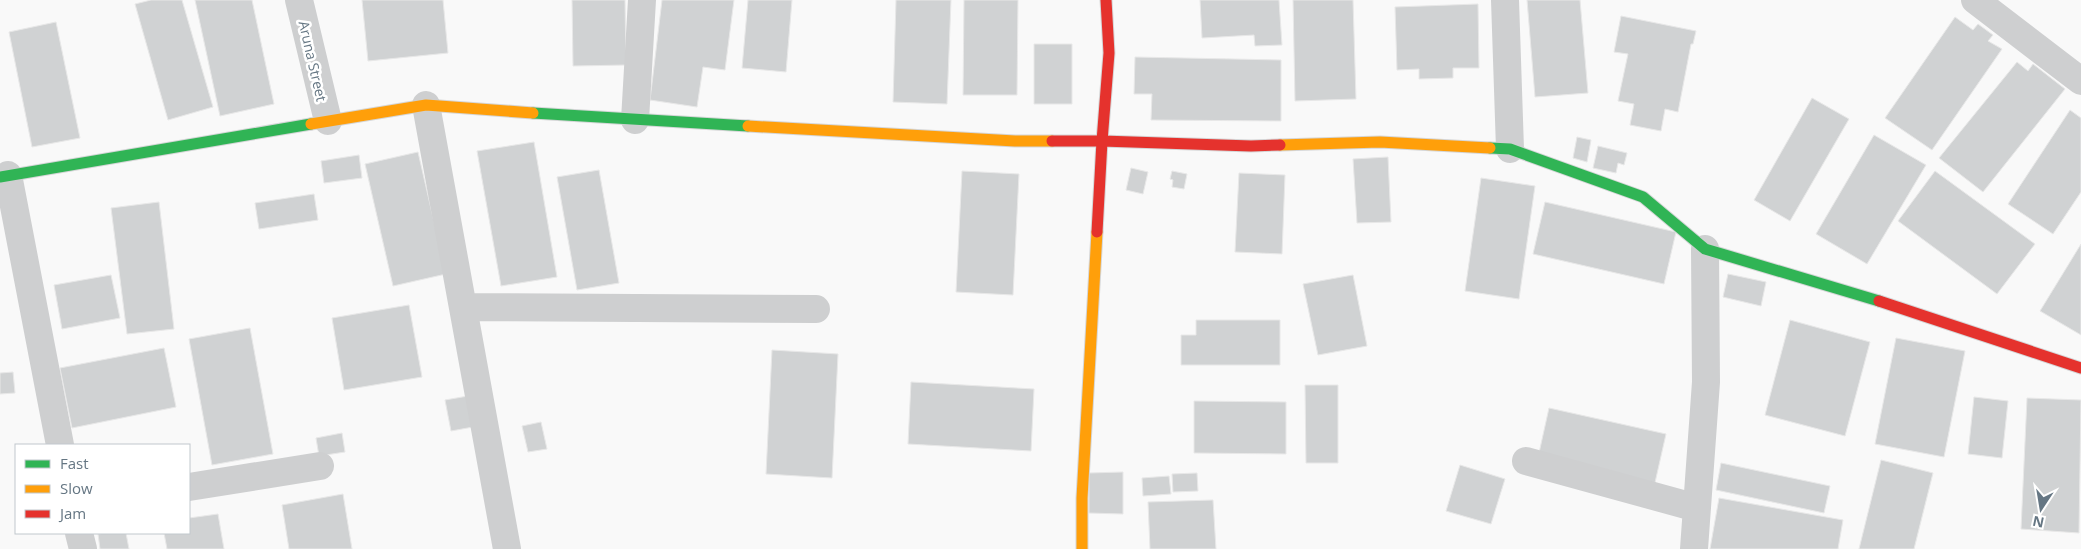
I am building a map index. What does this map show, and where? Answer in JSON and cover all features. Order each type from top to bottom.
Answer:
[{"type":"street","name":"Aruna Street","points":[[299,0],[328,121]]},
{"type":"street","points":[[635,120],[642,0]]},
{"type":"street","points":[[1082,549],[1082,498],[1102,141],[1109,85],[1108,14],[1106,0]]},
{"type":"street","points":[[1505,0],[1510,149]]},
{"type":"street","points":[[1975,0],[2081,81]]},
{"type":"street","points":[[426,105],[507,549]]},
{"type":"street","points":[[60,444],[4,176],[426,105],[635,120],[1015,141],[1102,141],[1251,146],[1380,142],[1510,149],[1643,197],[1705,249],[1878,301],[2004,341],[2081,368]]},
{"type":"street","points":[[1694,549],[1706,382],[1705,249]]},
{"type":"street","points":[[463,307],[816,309]]},
{"type":"street","points":[[1526,461],[1697,508]]},
{"type":"street","points":[[190,487],[320,466]]},
{"type":"street","points":[[80,534],[83,549]]},
{"type":"building","points":[[151,0],[182,0],[213,107],[168,120],[135,4]]},
{"type":"building","points":[[195,0],[252,0],[274,104],[220,116]]},
{"type":"building","points":[[362,0],[443,0],[448,53],[368,61]]},
{"type":"building","points":[[572,0],[625,0],[626,65],[573,66]]},
{"type":"building","points":[[662,0],[734,0],[725,70],[703,67],[697,107],[650,100]]},
{"type":"building","points":[[748,0],[792,0],[786,72],[742,68]]},
{"type":"building","points":[[896,0],[951,0],[947,104],[893,102]]},
{"type":"building","points":[[964,0],[1018,0],[1017,95],[963,95]]},
{"type":"building","points":[[1200,0],[1279,0],[1282,45],[1255,46],[1254,35],[1202,38]]},
{"type":"building","points":[[1293,0],[1353,0],[1356,99],[1295,101]]},
{"type":"building","points":[[1527,0],[1580,0],[1588,93],[1535,97]]},
{"type":"building","points":[[1478,4],[1479,68],[1453,68],[1453,78],[1419,79],[1419,69],[1397,70],[1395,7]]},
{"type":"building","points":[[1621,16],[1696,31],[1693,44],[1691,44],[1678,112],[1665,109],[1661,131],[1630,125],[1634,104],[1618,101],[1628,54],[1614,52]]},
{"type":"building","points":[[1955,17],[1973,30],[1978,24],[1993,35],[1988,41],[2002,49],[1932,150],[1885,118]]},
{"type":"building","points":[[56,22],[80,138],[32,147],[9,32]]},
{"type":"building","points":[[1034,44],[1072,44],[1072,104],[1034,104]]},
{"type":"building","points":[[1135,57],[1281,60],[1281,121],[1151,120],[1152,94],[1134,94]]},
{"type":"building","points":[[2017,62],[2028,71],[2033,64],[2065,89],[1983,192],[1939,158]]},
{"type":"building","points":[[1812,98],[1849,119],[1790,221],[1754,200]]},
{"type":"building","points":[[2070,110],[2081,118],[2081,192],[2053,234],[2008,204]]},
{"type":"building","points":[[1874,135],[1926,165],[1867,264],[1816,234]]},
{"type":"building","points":[[1577,137],[1591,140],[1587,162],[1573,158]]},
{"type":"building","points":[[534,142],[557,277],[501,286],[477,151]]},
{"type":"building","points":[[1598,146],[1627,153],[1624,165],[1618,163],[1616,173],[1593,168]]},
{"type":"building","points":[[418,152],[446,274],[393,286],[365,164]]},
{"type":"building","points":[[359,155],[362,178],[324,183],[321,161]]},
{"type":"building","points":[[1388,157],[1391,222],[1357,223],[1353,159]]},
{"type":"building","points":[[1131,168],[1148,172],[1143,194],[1126,190]]},
{"type":"building","points":[[599,170],[619,283],[577,290],[557,177]]},
{"type":"building","points":[[962,171],[1019,174],[1013,295],[956,292]]},
{"type":"building","points":[[1172,171],[1187,174],[1184,189],[1172,187],[1173,180],[1170,179]]},
{"type":"building","points":[[1935,171],[2035,244],[1997,294],[1898,221]]},
{"type":"building","points":[[1239,173],[1285,175],[1282,254],[1235,252]]},
{"type":"building","points":[[1481,178],[1535,186],[1519,299],[1465,291]]},
{"type":"building","points":[[314,194],[318,220],[259,229],[255,203]]},
{"type":"building","points":[[159,202],[174,329],[127,334],[111,208]]},
{"type":"building","points":[[1545,202],[1676,232],[1664,284],[1533,254]]},
{"type":"building","points":[[2081,244],[2081,335],[2040,311]]},
{"type":"building","points":[[1728,274],[1766,282],[1761,306],[1723,297]]},
{"type":"building","points":[[111,275],[120,318],[62,329],[54,285]]},
{"type":"building","points":[[1353,275],[1367,346],[1318,355],[1303,284]]},
{"type":"building","points":[[409,305],[422,377],[344,390],[332,318]]},
{"type":"building","points":[[1196,320],[1280,320],[1280,365],[1181,365],[1181,335],[1196,335]]},
{"type":"building","points":[[1790,320],[1870,342],[1845,436],[1765,415]]},
{"type":"building","points":[[250,328],[273,454],[212,465],[189,339]]},
{"type":"building","points":[[1896,338],[1965,351],[1944,457],[1875,444]]},
{"type":"building","points":[[164,348],[176,407],[72,428],[60,368]]},
{"type":"building","points":[[772,350],[838,354],[832,478],[766,474]]},
{"type":"building","points":[[13,372],[15,393],[0,394],[0,373]]},
{"type":"building","points":[[911,382],[1034,389],[1031,451],[908,444]]},
{"type":"building","points":[[1305,385],[1338,385],[1338,463],[1306,463]]},
{"type":"building","points":[[468,396],[473,427],[451,431],[445,400]]},
{"type":"building","points":[[1974,397],[2008,401],[2002,458],[1968,454]]},
{"type":"building","points":[[2027,398],[2081,400],[2079,533],[2021,529]]},
{"type":"building","points":[[1194,401],[1286,402],[1286,454],[1194,453]]},
{"type":"building","points":[[1549,408],[1666,434],[1654,487],[1537,462]]},
{"type":"building","points":[[541,422],[547,449],[528,452],[522,426]]},
{"type":"building","points":[[342,433],[345,452],[319,456],[316,438]]},
{"type":"building","points":[[1881,460],[1933,473],[1914,549],[1859,549]]},
{"type":"building","points":[[1721,463],[1830,486],[1824,513],[1716,490]]},
{"type":"building","points":[[1460,465],[1505,479],[1491,524],[1446,511]]},
{"type":"building","points":[[1123,472],[1123,514],[1089,513],[1089,473]]},
{"type":"building","points":[[1197,473],[1198,491],[1173,492],[1172,474]]},
{"type":"building","points":[[1169,476],[1171,494],[1143,496],[1142,478]]},
{"type":"building","points":[[343,494],[352,549],[289,549],[282,505]]},
{"type":"building","points":[[1719,498],[1843,520],[1838,549],[1710,549]]},
{"type":"building","points":[[1213,500],[1216,549],[1150,549],[1148,502]]},
{"type":"building","points":[[218,514],[224,549],[167,549],[164,534],[190,534],[190,518]]},
{"type":"building","points":[[98,534],[126,534],[129,549],[100,549]]},
{"type":"traffic: fast","points":[[533,113],[748,126]]},
{"type":"traffic: fast","points":[[0,177],[311,124]]},
{"type":"traffic: fast","points":[[1490,148],[1510,149],[1643,197],[1705,249],[1879,301]]},
{"type":"traffic: slow","points":[[311,124],[426,105],[533,113]]},
{"type":"traffic: slow","points":[[748,126],[1015,141],[1052,141]]},
{"type":"traffic: slow","points":[[1280,145],[1380,142],[1490,148]]},
{"type":"traffic: slow","points":[[1082,549],[1082,498],[1097,232]]},
{"type":"traffic: jam","points":[[1052,141],[1102,141],[1109,53],[1106,0]]},
{"type":"traffic: jam","points":[[1097,232],[1102,141],[1251,146],[1280,145]]},
{"type":"traffic: jam","points":[[1879,301],[2081,368]]}]
